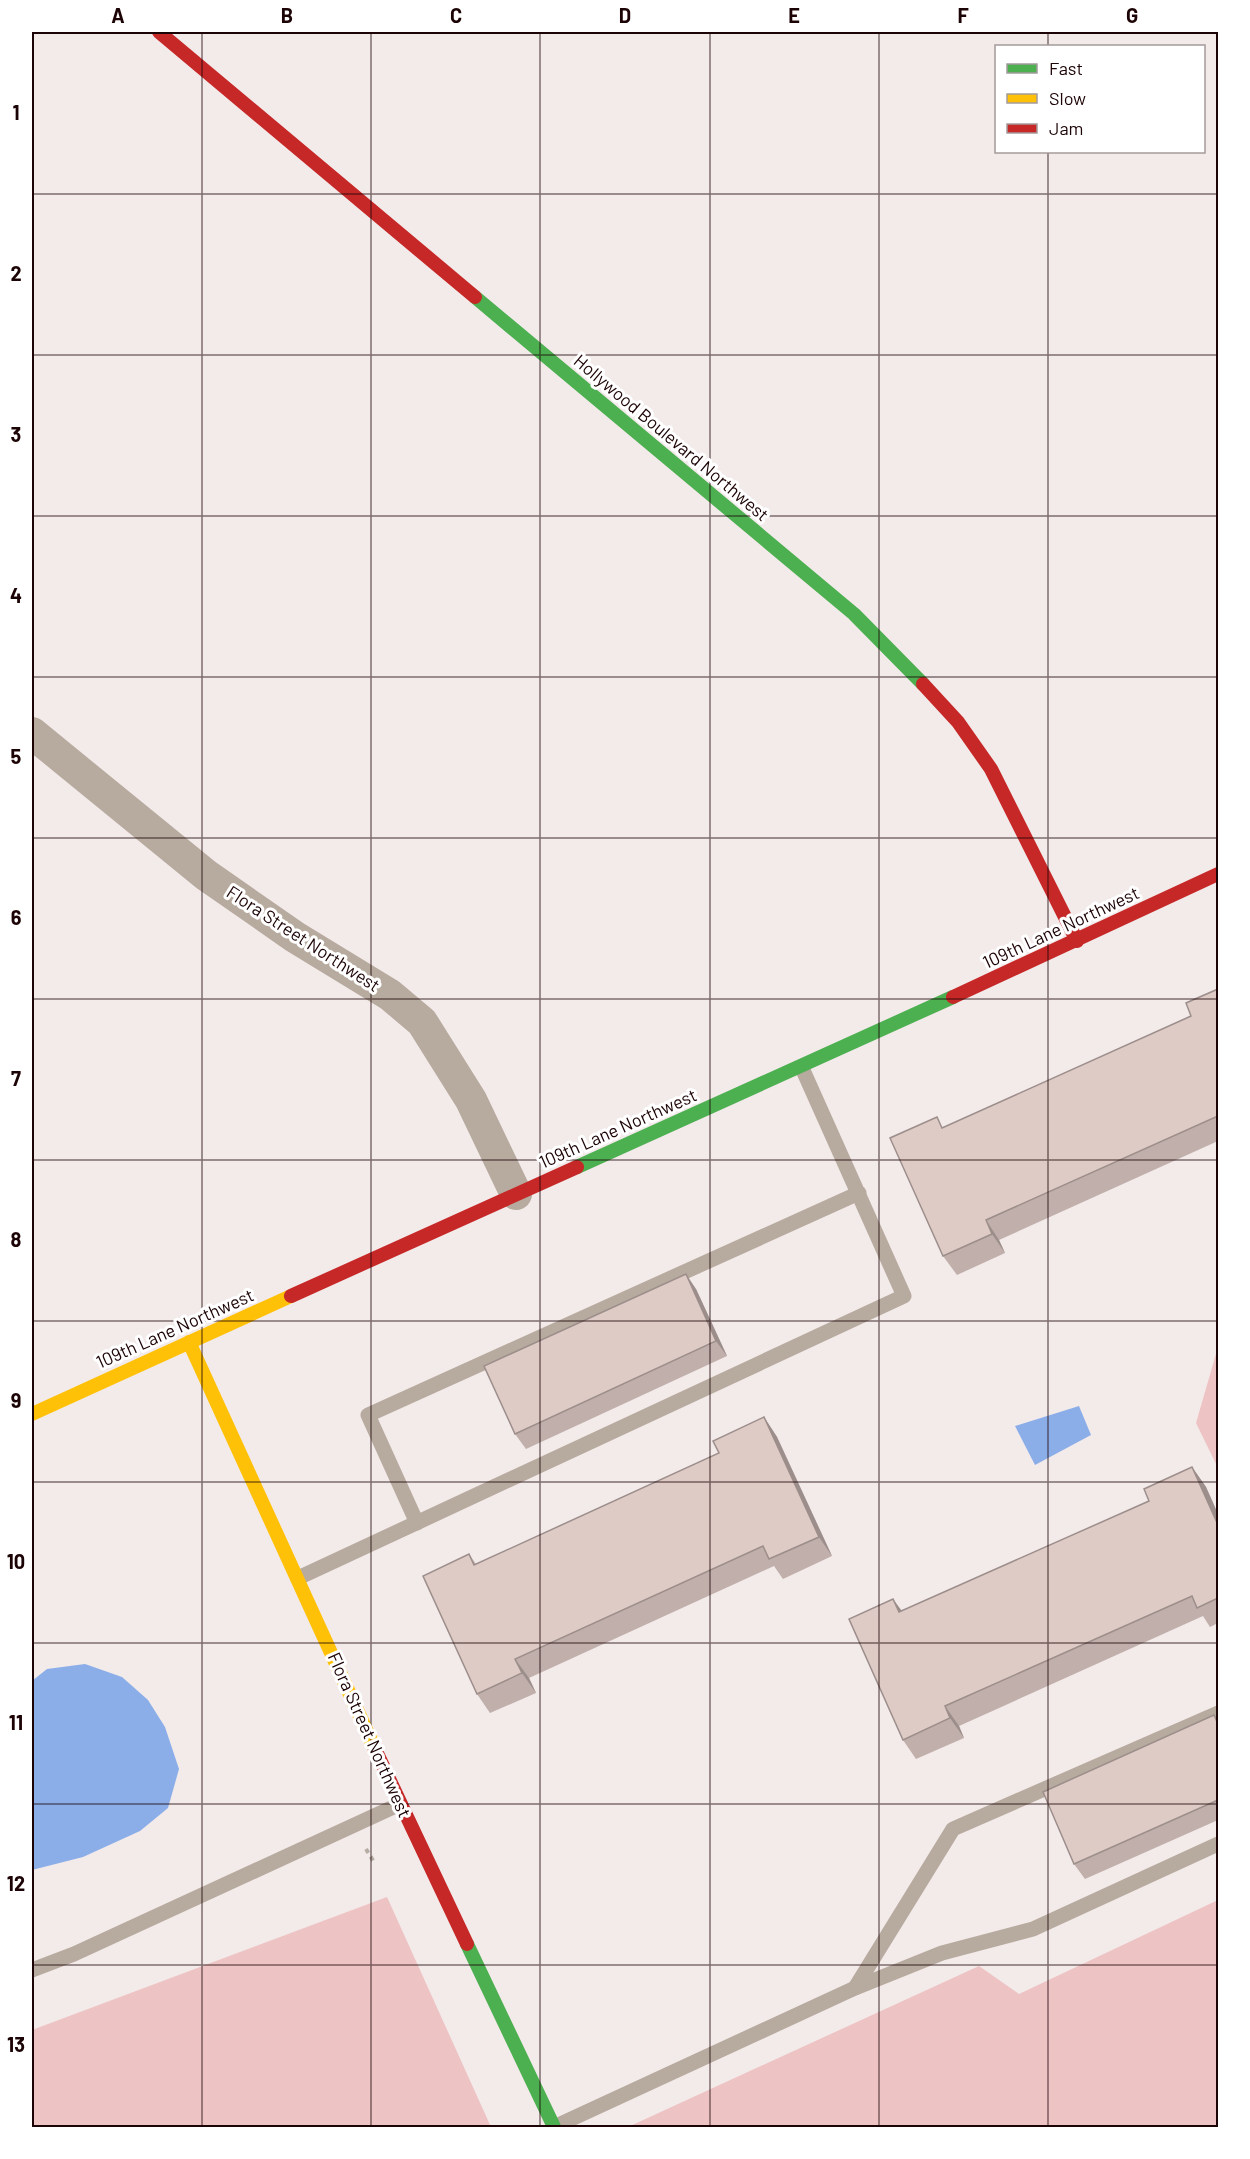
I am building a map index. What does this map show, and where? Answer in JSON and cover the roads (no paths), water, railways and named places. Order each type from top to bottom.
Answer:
[{"type":"street","name":"Hollywood Boulevard Northwest","points":[[159,32],[854,614],[890,648],[958,722],[991,769],[1077,941]]},
{"type":"street","name":"Flora Street Northwest","points":[[32,733],[206,875],[295,937],[390,995],[422,1022],[471,1100],[516,1194]]},
{"type":"street","name":"109th Lane Northwest","points":[[32,1414],[516,1194],[802,1068],[1218,874]]},
{"type":"street","name":"Flora Street Northwest","points":[[189,1342],[400,1804],[554,2127]]},
{"type":"lane","points":[[298,1578],[904,1296],[802,1068]]},
{"type":"lane","points":[[417,1522],[368,1415],[859,1193]]},
{"type":"lane","points":[[855,1988],[953,1829],[1218,1713]]},
{"type":"lane","points":[[32,1970],[74,1954],[400,1804]]},
{"type":"lane","points":[[554,2127],[855,1988],[942,1953],[1033,1929],[1218,1844]]},
{"type":"water","points":[[1079,1406],[1091,1435],[1035,1465],[1015,1426]]},
{"type":"water","points":[[85,1664],[122,1677],[148,1700],[165,1727],[179,1769],[168,1808],[140,1831],[83,1857],[32,1870],[32,1681],[47,1669]]}]
